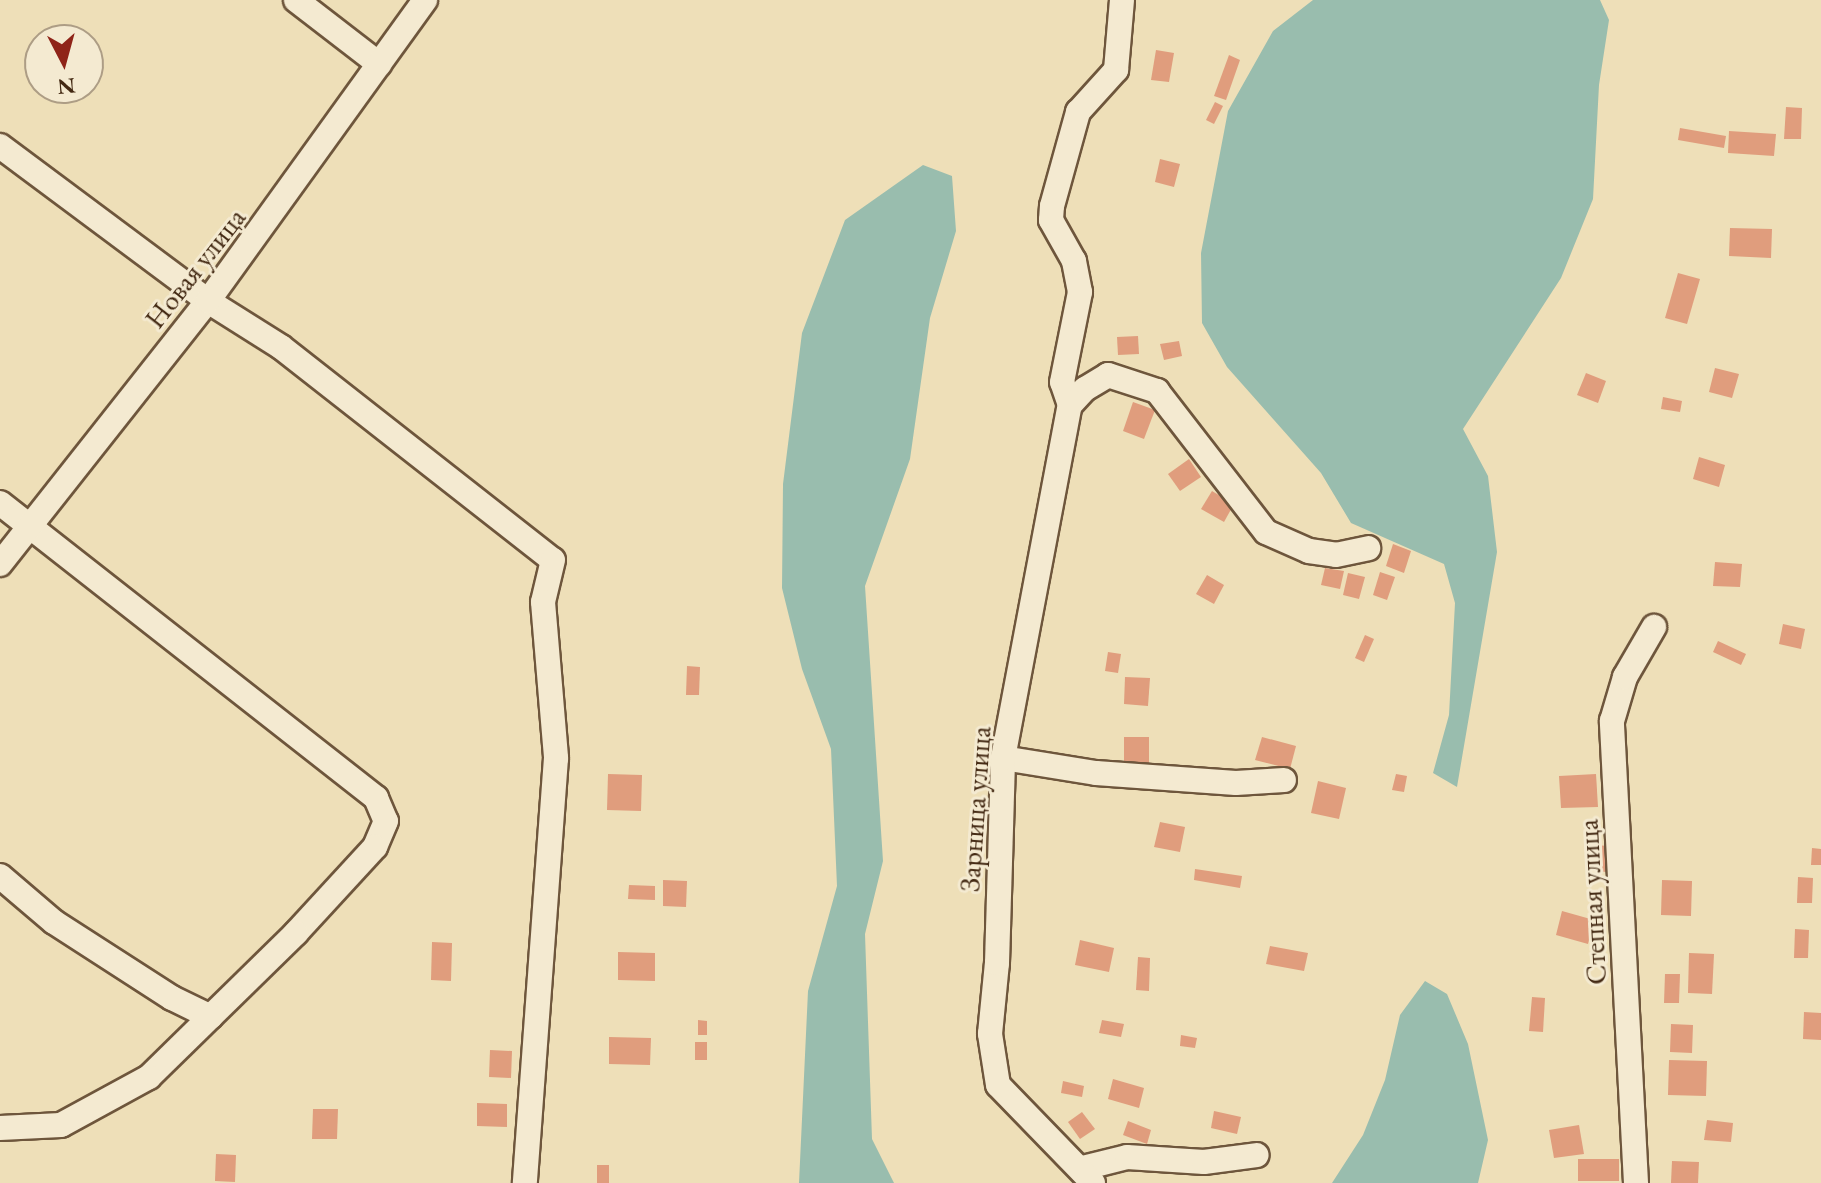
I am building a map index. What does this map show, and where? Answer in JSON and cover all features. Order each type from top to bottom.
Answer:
[{"type":"street","points":[[296,0],[379,64]]},
{"type":"street","name":"Новая улица","points":[[0,564],[208,301],[425,0]]},
{"type":"street","name":"Зарница улица","points":[[1088,1176],[998,1085],[990,1034],[997,963],[1003,758],[1070,405],[1062,382],[1080,292],[1074,261],[1051,220],[1052,206],[1078,112],[1116,70],[1122,0]]},
{"type":"street","points":[[0,146],[208,301],[281,347],[553,560],[543,602],[556,758],[525,1183]]},
{"type":"street","points":[[1070,405],[1108,375],[1157,391],[1266,532],[1309,551],[1336,555],[1368,548]]},
{"type":"street","points":[[0,503],[376,798],[386,821],[375,847],[149,1077],[61,1125],[0,1128]]},
{"type":"street","name":"Степная улица","points":[[1636,1183],[1612,721],[1625,677],[1654,627]]},
{"type":"street","points":[[1003,758],[1096,773],[1236,783],[1284,780]]},
{"type":"street","points":[[0,876],[54,922],[172,998],[211,1017]]},
{"type":"street","points":[[1088,1176],[1127,1157],[1204,1162],[1257,1155]]},
{"type":"shaded area","points":[[1313,0],[1600,0],[1609,20],[1599,85],[1593,199],[1561,278],[1463,429],[1488,476],[1497,552],[1457,787],[1433,773],[1449,715],[1455,603],[1444,564],[1351,523],[1321,473],[1227,367],[1202,323],[1201,253],[1228,111],[1273,31]]},
{"type":"shaded area","points":[[923,165],[952,176],[956,231],[930,318],[910,459],[865,586],[883,861],[865,934],[872,1139],[894,1183],[799,1183],[808,991],[837,886],[831,749],[802,669],[782,588],[783,484],[802,333],[845,220]]},
{"type":"shaded area","points":[[1425,981],[1447,994],[1468,1044],[1488,1140],[1478,1183],[1332,1183],[1363,1135],[1385,1080],[1400,1015]]},
{"type":"building","points":[[1156,50],[1174,53],[1169,82],[1151,80]]},
{"type":"building","points":[[1229,55],[1240,60],[1226,100],[1214,96]]},
{"type":"building","points":[[1215,102],[1223,106],[1214,124],[1206,120]]},
{"type":"building","points":[[1786,107],[1802,108],[1801,139],[1784,139]]},
{"type":"building","points":[[1680,128],[1726,136],[1724,148],[1678,140]]},
{"type":"building","points":[[1729,131],[1776,134],[1774,156],[1728,153]]},
{"type":"building","points":[[1160,159],[1180,164],[1174,187],[1155,182]]},
{"type":"building","points":[[1730,228],[1772,229],[1771,258],[1729,256]]},
{"type":"building","points":[[1678,273],[1700,279],[1687,324],[1665,318]]},
{"type":"building","points":[[1138,336],[1139,354],[1118,355],[1117,337]]},
{"type":"building","points":[[1179,341],[1182,356],[1164,360],[1160,344]]},
{"type":"building","points":[[1715,368],[1739,374],[1732,398],[1709,392]]},
{"type":"building","points":[[1586,373],[1606,381],[1598,403],[1577,395]]},
{"type":"building","points":[[1663,397],[1682,401],[1680,412],[1661,409]]},
{"type":"building","points":[[1133,402],[1155,410],[1144,439],[1123,431]]},
{"type":"building","points":[[1699,457],[1725,465],[1719,487],[1693,479]]},
{"type":"building","points":[[1189,459],[1201,477],[1180,491],[1168,474]]},
{"type":"building","points":[[1212,491],[1234,504],[1224,522],[1201,509]]},
{"type":"building","points":[[1393,544],[1411,551],[1404,573],[1386,566]]},
{"type":"building","points":[[1715,562],[1742,564],[1740,587],[1713,586]]},
{"type":"building","points":[[1325,568],[1344,571],[1340,589],[1321,585]]},
{"type":"building","points":[[1380,572],[1395,577],[1387,600],[1373,595]]},
{"type":"building","points":[[1348,573],[1365,577],[1359,599],[1343,595]]},
{"type":"building","points":[[1207,575],[1224,585],[1214,604],[1196,594]]},
{"type":"building","points":[[1783,624],[1805,629],[1801,649],[1779,644]]},
{"type":"building","points":[[1365,635],[1374,639],[1364,662],[1355,658]]},
{"type":"building","points":[[1718,641],[1746,654],[1741,665],[1713,652]]},
{"type":"building","points":[[1108,652],[1121,654],[1118,673],[1105,671]]},
{"type":"building","points":[[687,666],[700,667],[699,695],[686,695]]},
{"type":"building","points":[[1125,677],[1150,678],[1148,706],[1124,704]]},
{"type":"building","points":[[1124,737],[1149,737],[1149,766],[1124,765]]},
{"type":"building","points":[[1262,737],[1296,746],[1290,769],[1255,760]]},
{"type":"building","points":[[608,774],[642,775],[641,811],[607,810]]},
{"type":"building","points":[[1396,774],[1407,776],[1404,792],[1392,790]]},
{"type":"building","points":[[1596,774],[1598,807],[1561,808],[1559,776]]},
{"type":"building","points":[[1318,781],[1346,788],[1339,819],[1311,813]]},
{"type":"building","points":[[1160,822],[1185,827],[1180,852],[1154,847]]},
{"type":"building","points":[[1595,845],[1608,846],[1607,872],[1593,871]]},
{"type":"building","points":[[1812,848],[1821,849],[1821,865],[1811,865]]},
{"type":"building","points":[[1195,869],[1242,876],[1240,888],[1194,880]]},
{"type":"building","points":[[1798,877],[1813,878],[1812,903],[1797,903]]},
{"type":"building","points":[[663,880],[687,881],[686,907],[663,906]]},
{"type":"building","points":[[1662,880],[1692,881],[1691,916],[1661,915]]},
{"type":"building","points":[[629,885],[655,886],[655,900],[628,899]]},
{"type":"building","points":[[1562,911],[1594,920],[1588,944],[1556,935]]},
{"type":"building","points":[[1795,929],[1809,930],[1808,958],[1794,958]]},
{"type":"building","points":[[1080,940],[1114,948],[1109,972],[1075,965]]},
{"type":"building","points":[[432,942],[452,943],[451,981],[431,980]]},
{"type":"building","points":[[1270,946],[1308,953],[1304,971],[1266,964]]},
{"type":"building","points":[[618,952],[655,953],[655,981],[618,980]]},
{"type":"building","points":[[1689,953],[1714,954],[1712,994],[1688,993]]},
{"type":"building","points":[[1138,957],[1150,958],[1149,991],[1136,990]]},
{"type":"building","points":[[1665,974],[1680,974],[1679,1003],[1664,1003]]},
{"type":"building","points":[[1532,997],[1545,998],[1543,1032],[1529,1031]]},
{"type":"building","points":[[1804,1012],[1821,1013],[1821,1040],[1803,1039]]},
{"type":"building","points":[[698,1020],[707,1021],[707,1035],[698,1035]]},
{"type":"building","points":[[1102,1020],[1124,1024],[1121,1037],[1099,1033]]},
{"type":"building","points":[[1671,1024],[1693,1025],[1692,1053],[1670,1052]]},
{"type":"building","points":[[1181,1035],[1197,1038],[1195,1048],[1180,1046]]},
{"type":"building","points":[[609,1037],[651,1038],[650,1065],[609,1064]]},
{"type":"building","points":[[695,1042],[707,1042],[707,1060],[695,1060]]},
{"type":"building","points":[[490,1050],[512,1051],[511,1078],[489,1077]]},
{"type":"building","points":[[1669,1060],[1707,1061],[1706,1096],[1668,1095]]},
{"type":"building","points":[[1113,1079],[1144,1088],[1139,1108],[1108,1099]]},
{"type":"building","points":[[1063,1081],[1084,1086],[1082,1097],[1061,1093]]},
{"type":"building","points":[[477,1103],[507,1104],[507,1127],[477,1126]]},
{"type":"building","points":[[313,1109],[338,1109],[337,1139],[312,1139]]},
{"type":"building","points":[[1214,1111],[1241,1117],[1237,1134],[1211,1128]]},
{"type":"building","points":[[1082,1112],[1095,1129],[1080,1139],[1068,1122]]},
{"type":"building","points":[[1707,1120],[1733,1123],[1731,1142],[1704,1140]]},
{"type":"building","points":[[1128,1121],[1151,1130],[1147,1144],[1123,1135]]},
{"type":"building","points":[[1579,1125],[1584,1154],[1554,1158],[1549,1130]]},
{"type":"building","points":[[216,1154],[236,1155],[235,1182],[215,1181]]},
{"type":"building","points":[[1578,1159],[1619,1159],[1619,1181],[1578,1181]]},
{"type":"building","points":[[1672,1161],[1699,1162],[1698,1183],[1671,1183]]},
{"type":"building","points":[[597,1165],[609,1165],[609,1183],[597,1183]]}]
